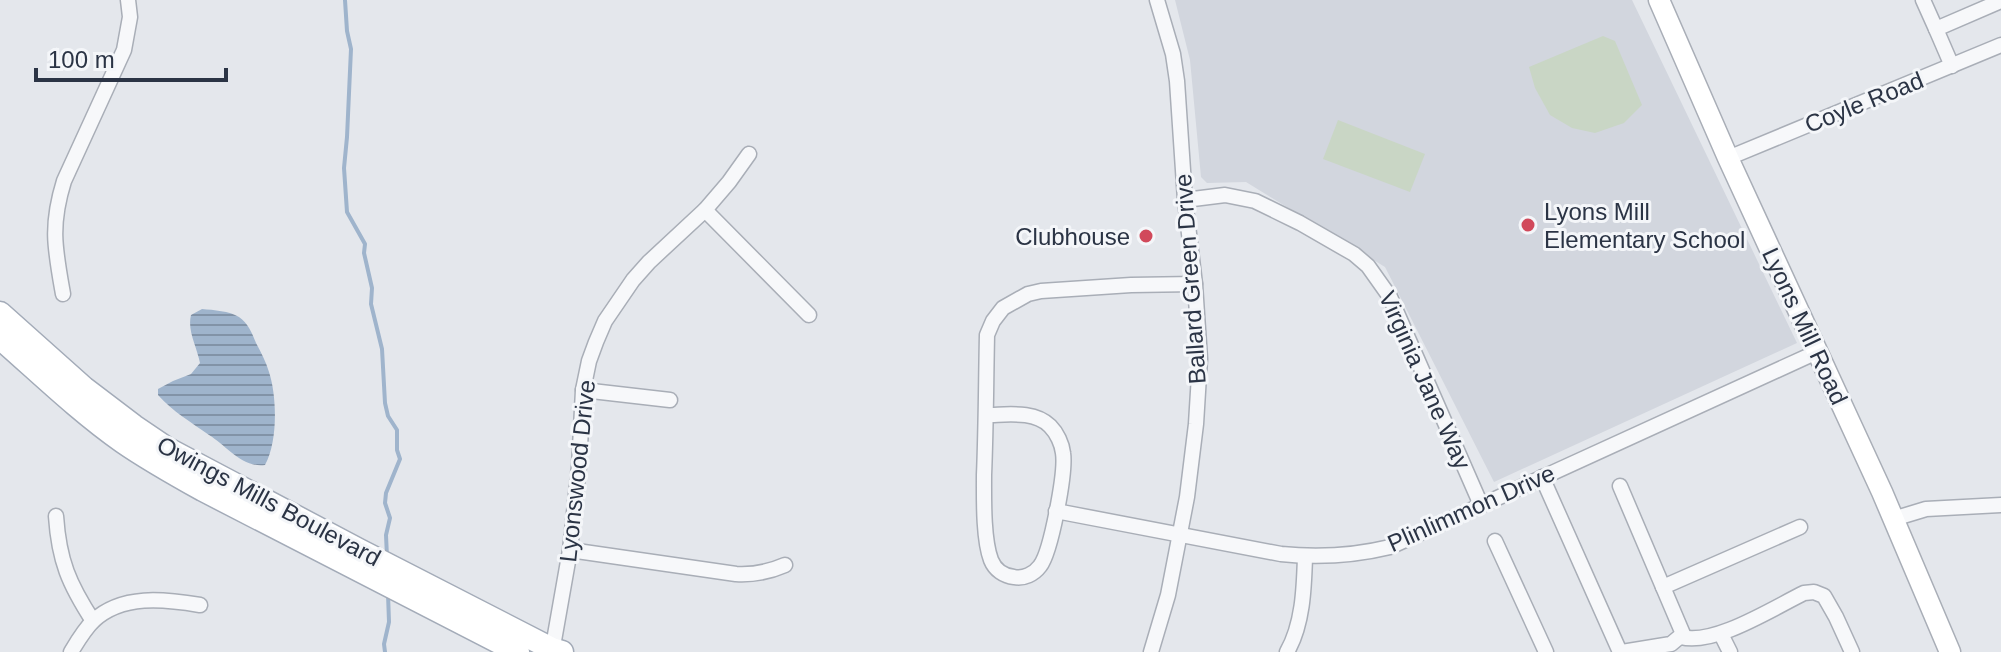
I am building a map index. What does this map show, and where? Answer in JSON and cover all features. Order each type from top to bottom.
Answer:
[{"type":"main road","name":"Lyons Mill Road","points":[[1659,0],[1950,652]]},
{"type":"main road","name":"Owings Mills Boulevard","points":[[0,313],[84,388],[168,449],[360,560],[416,589],[556,651]]},
{"type":"main road","name":"Owings Mills Boulevard","points":[[0,338],[74,404],[134,449],[203,490],[360,560]]},
{"type":"main road","name":"Owings Mills Boulevard","points":[[416,589],[518,652]]},
{"type":"street","points":[[63,294],[55,238],[58,199],[124,50],[130,17],[128,0]]},
{"type":"street","name":"Ballard Green Drive","points":[[1151,652],[1168,595],[1187,497],[1200,359],[1177,81],[1173,54],[1157,0]]},
{"type":"street","points":[[1923,0],[1952,66]]},
{"type":"street","points":[[1936,29],[2001,1]]},
{"type":"street","name":"Coyle Road","points":[[1728,158],[2001,45]]},
{"type":"street","name":"Lyonswood Drive","points":[[556,651],[579,466],[583,390],[596,342],[618,300],[649,262],[705,210],[749,154]]},
{"type":"street","name":"Virginia Jane Way","points":[[1185,200],[1225,195],[1255,201],[1354,254],[1368,266],[1390,297],[1481,505]]},
{"type":"street","points":[[705,210],[809,315]]},
{"type":"street","points":[[986,415],[1031,416],[1050,425],[1064,454],[1045,558],[1037,570],[1021,578],[998,571],[989,553],[984,500],[987,335],[993,321],[1003,308],[1015,300],[1041,291],[1195,284]]},
{"type":"street","name":"Plinlimmon Drive","points":[[1056,511],[1281,554],[1305,557],[1360,554],[1390,547],[1817,352]]},
{"type":"street","points":[[583,390],[670,400]]},
{"type":"street","points":[[1542,477],[1621,652],[1671,644],[1683,634],[1620,486]]},
{"type":"street","points":[[1893,519],[1926,509],[2001,505]]},
{"type":"street","points":[[56,516],[58,545],[64,568],[93,621]]},
{"type":"street","points":[[1663,587],[1800,527]]},
{"type":"street","points":[[1495,541],[1546,652]]},
{"type":"street","points":[[570,550],[736,574],[752,575],[785,565]]},
{"type":"street","points":[[1287,652],[1304,590],[1305,557]]},
{"type":"street","points":[[1681,637],[1690,639],[1721,634],[1804,593],[1814,592],[1824,596],[1852,652]]},
{"type":"street","points":[[71,652],[93,621],[127,603],[149,599],[200,605]]},
{"type":"street","points":[[1721,634],[1730,652]]},
{"type":"shaded area","name":"Lyons Mill Elementary School","points":[[1175,0],[1632,0],[1797,343],[1494,482],[1385,267],[1246,182],[1207,183],[1201,177],[1190,60]]},
{"type":"green space","points":[[1603,36],[1615,41],[1642,105],[1624,123],[1595,133],[1572,128],[1550,115],[1535,88],[1529,67]]},
{"type":"green space","points":[[1338,120],[1425,154],[1410,192],[1323,159]]},
{"type":"water","points":[[202,309],[226,312],[242,319],[266,365],[274,393],[275,419],[265,465],[242,460],[176,412],[158,395],[158,389],[191,374],[200,363],[190,321],[191,315]]},
{"type":"waterway","points":[[345,0],[351,49],[344,168],[347,212],[365,244],[364,253],[372,288],[371,304],[382,349],[385,403],[388,416],[397,430],[400,459],[386,493],[385,503],[390,518],[386,535],[387,557]]},
{"type":"waterway","points":[[385,652],[389,622],[388,594]]},
{"type":"place","name":"Lyons Mill Elementary School","points":[[1528,225]]},
{"type":"place","name":"Clubhouse","points":[[1146,236]]}]
